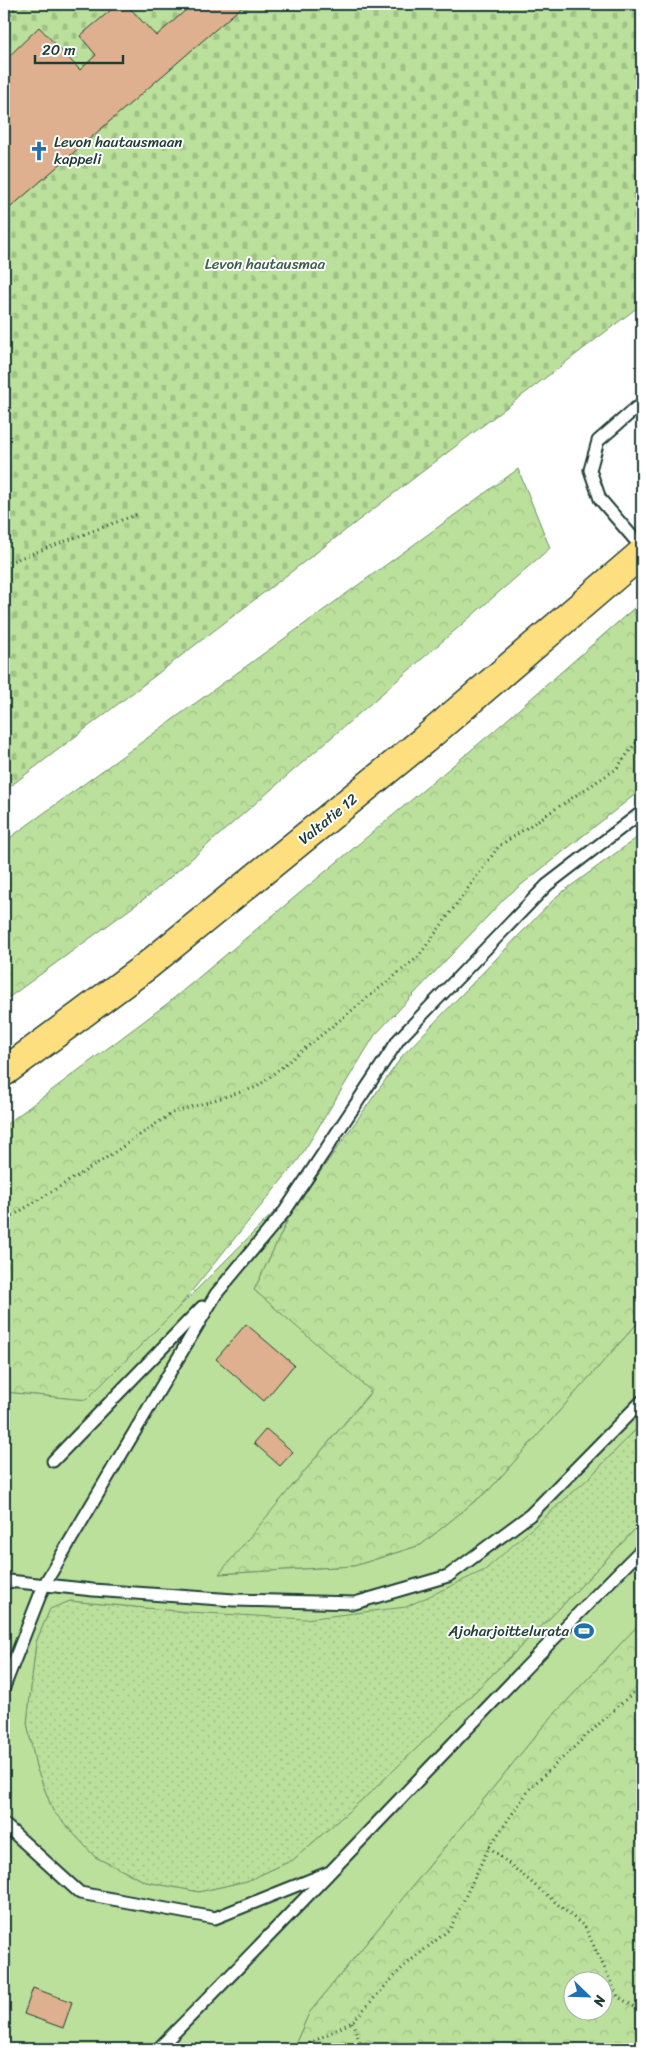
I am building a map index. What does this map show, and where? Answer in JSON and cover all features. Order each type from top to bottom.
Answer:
[{"type":"highway","name":"Valtatie 12","points":[[4,1072],[148,965],[417,747],[642,553]]},
{"type":"lane","points":[[642,406],[636,408],[598,441],[590,470],[600,499],[642,548]]},
{"type":"lane","points":[[53,1461],[216,1294],[285,1211],[399,1039],[546,885],[642,812]]},
{"type":"lane","points":[[4,1687],[44,1585],[216,1294]]},
{"type":"lane","points":[[4,1584],[9,1581],[93,1590],[234,1600],[355,1603],[448,1576],[530,1515],[642,1400]]},
{"type":"lane","points":[[158,2049],[334,1870],[555,1636],[642,1549]]},
{"type":"lane","points":[[4,1824],[80,1892],[214,1918],[334,1870]]},
{"type":"path","points":[[4,21],[20,4]]},
{"type":"path","points":[[4,10],[9,16]]},
{"type":"path","points":[[4,564],[138,514]]},
{"type":"path","points":[[4,1221],[103,1160],[172,1113],[257,1087],[418,957],[499,846],[616,769],[642,735]]},
{"type":"path","points":[[301,2049],[352,2022],[404,1966],[450,1929],[489,1847],[531,1787],[637,1689],[642,1690]]},
{"type":"path","points":[[489,1847],[586,1927],[618,1997],[642,2011]]},
{"type":"path","points":[[352,2022],[363,2049]]},
{"type":"green space","name":"Levon hautausmaa","points":[[4,4],[642,4],[642,304],[4,791]]},
{"type":"green space","points":[[518,469],[550,548],[152,893],[4,1001],[4,842]]},
{"type":"green space","points":[[642,601],[642,789],[506,897],[375,1035],[299,1159],[178,1308],[86,1400],[4,1392],[4,1126],[168,1003],[494,731]]},
{"type":"green space","points":[[642,834],[642,1318],[490,1489],[421,1545],[354,1566],[218,1574],[371,1392],[254,1290],[291,1213],[403,1055],[557,896]]},
{"type":"green space","name":"Ajoharjoittelurata","points":[[278,1208],[291,1213],[254,1290],[371,1391],[219,1574],[354,1566],[421,1545],[490,1489],[642,1318],[642,1423],[590,1477],[485,1570],[406,1607],[305,1619],[189,1612],[70,1601],[50,1609],[36,1642],[27,1723],[36,1767],[53,1811],[95,1857],[146,1882],[199,1892],[247,1881],[293,1860],[371,1792],[557,1611],[642,1522],[642,1621],[545,1724],[309,2013],[293,2049],[4,2049],[4,1392],[86,1400]]},
{"type":"green space","points":[[642,1423],[642,1522],[557,1611],[441,1725],[371,1792],[293,1860],[247,1881],[199,1892],[146,1882],[95,1857],[53,1811],[36,1767],[27,1723],[36,1642],[50,1608],[70,1601],[189,1612],[590,1477]]},
{"type":"green space","points":[[642,1621],[642,2049],[293,2049],[309,2013],[545,1724]]},
{"type":"building","name":"Levon hautausmaan kappeli","points":[[118,4],[126,4],[156,36],[193,4],[245,4],[4,213],[4,89],[10,84],[4,77],[4,61],[39,27],[80,70],[96,55],[80,36]]},
{"type":"building","points":[[246,1324],[294,1365],[264,1401],[216,1359]]},
{"type":"building","points":[[266,1429],[293,1452],[280,1466],[254,1443]]},
{"type":"building","points":[[33,1988],[72,2002],[63,2028],[24,2014]]},
{"type":"place","name":"Levon hautausmaan kappeli","points":[[39,151]]},
{"type":"place","name":"Ajoharjoittelurata","points":[[584,1631]]}]
